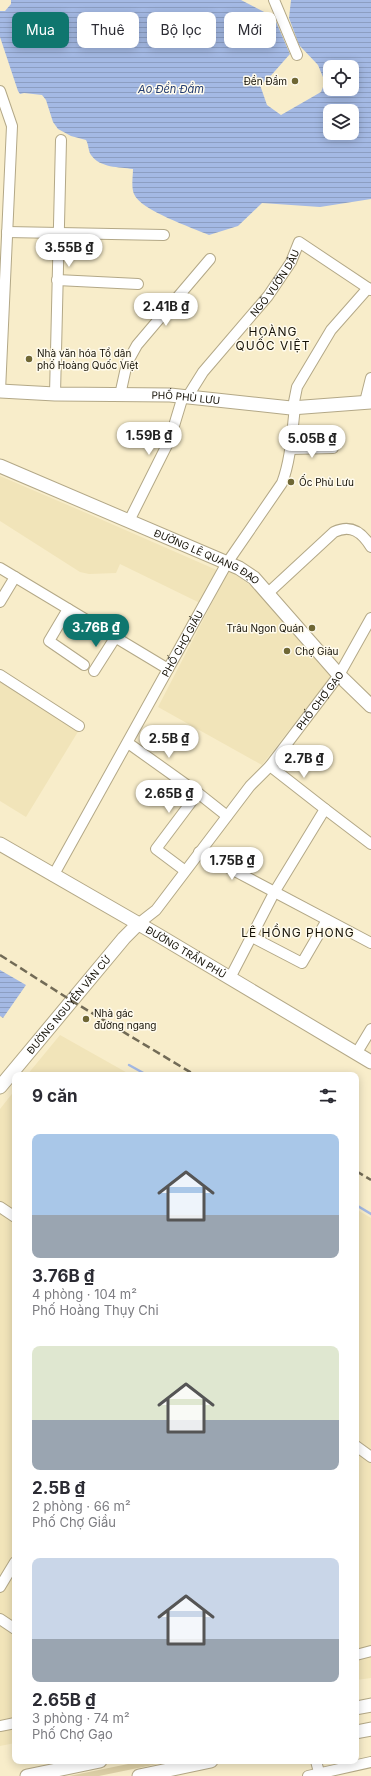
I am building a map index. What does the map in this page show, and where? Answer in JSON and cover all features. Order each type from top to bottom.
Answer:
[{"type":"main road","name":"PHỐ PHÙ LƯU","points":[[0,391],[55,394],[186,396],[294,407],[368,402]]},
{"type":"main road","name":"ĐƯỜNG LÊ QUANG ĐẠO","points":[[0,466],[239,568],[254,578],[339,675],[371,706]]},
{"type":"main road","name":"ĐƯỜNG TRẦN PHÚ","points":[[0,844],[371,1062]]},
{"type":"main road","name":"ĐƯỜNG NGUYỄN VĂN CỪ","points":[[12,1072],[124,938],[138,924]]},
{"type":"main road","name":"ĐƯỜNG NGUYỄN VĂN CỪ","points":[[0,1087],[12,1073]]},
{"type":"main road","points":[[359,1707],[371,1705]]},
{"type":"main road","points":[[359,1731],[371,1729]]},
{"type":"main road","points":[[27,1776],[85,1764]]},
{"type":"main road","points":[[139,1776],[197,1764]]},
{"type":"street","points":[[274,0],[297,55]]},
{"type":"street","points":[[0,91],[12,126],[5,148],[7,232],[0,391]]},
{"type":"street","points":[[55,394],[61,140]]},
{"type":"street","points":[[7,232],[164,235]]},
{"type":"street","name":"NGÕ VƯỜN DÂU","points":[[129,521],[170,438],[186,396],[203,372],[268,296],[291,262],[299,242],[369,289]]},
{"type":"street","points":[[120,394],[127,363],[137,345],[210,259]]},
{"type":"street","points":[[58,280],[138,284]]},
{"type":"street","name":"PHỐ CHỢ GIẦU","points":[[54,876],[227,563],[282,483],[286,473],[290,449],[297,387],[331,330],[369,289]]},
{"type":"street","points":[[368,402],[371,378]]},
{"type":"street","points":[[290,449],[333,448]]},
{"type":"street","points":[[267,594],[325,539],[341,529],[347,528],[359,532],[365,537],[371,548]]},
{"type":"street","points":[[0,568],[168,669]]},
{"type":"street","points":[[0,602],[15,577]]},
{"type":"street","points":[[68,609],[49,641],[84,665]]},
{"type":"street","name":"PHỐ CHỢ GẠO","points":[[138,924],[156,910],[184,870],[250,786],[270,766],[339,675],[371,618]]},
{"type":"street","points":[[94,671],[115,638]]},
{"type":"street","points":[[0,675],[79,726]]},
{"type":"street","points":[[128,743],[198,793],[227,816]]},
{"type":"street","points":[[270,766],[371,844]]},
{"type":"street","points":[[184,870],[156,849],[198,793]]},
{"type":"street","points":[[230,978],[275,891],[325,809]]},
{"type":"street","points":[[199,852],[371,943]]},
{"type":"street","points":[[252,937],[302,963],[327,920]]},
{"type":"street","points":[[356,1054],[371,1030]]},
{"type":"street","points":[[0,1207],[12,1215]]},
{"type":"street","points":[[359,1448],[371,1457]]},
{"type":"street","points":[[0,1586],[12,1567]]},
{"type":"street","points":[[0,1619],[12,1627]]},
{"type":"street","points":[[359,1654],[371,1651]]},
{"type":"street","points":[[0,1726],[12,1724]]},
{"type":"street","points":[[308,1776],[319,1775],[371,1762]]},
{"type":"street","points":[[317,1764],[319,1775]]},
{"type":"shaded area","points":[[0,476],[219,571],[200,603],[120,564],[116,573],[89,574],[80,572],[0,521]]},
{"type":"shaded area","points":[[229,570],[261,593],[332,675],[262,765],[158,707]]},
{"type":"shaded area","points":[[0,682],[79,730],[26,817],[0,801]]},
{"type":"shaded area","points":[[60,1035],[126,1072],[29,1072]]},
{"type":"shaded area","points":[[12,1094],[12,1744],[0,1746],[0,1109]]},
{"type":"shaded area","points":[[359,1211],[371,1218],[371,1678],[359,1680]]},
{"type":"shaded area","points":[[128,1764],[157,1764],[99,1776],[69,1776]]},
{"type":"water","name":"Ao Đền Đầm","points":[[11,0],[241,0],[264,12],[224,12],[224,48],[276,48],[276,22],[290,54],[267,80],[260,85],[267,105],[281,115],[321,92],[323,87],[323,96],[359,96],[359,60],[323,60],[323,77],[318,65],[299,45],[289,18],[291,0],[371,0],[371,199],[320,207],[262,203],[238,226],[209,235],[156,212],[138,200],[134,194],[132,185],[133,169],[105,165],[99,162],[90,153],[86,140],[71,136],[58,129],[53,122],[46,100],[42,95],[20,94],[0,37],[0,11],[5,11],[11,4]]},
{"type":"water","points":[[0,970],[26,985],[3,1018],[0,1016]]},
{"type":"waterway","points":[[129,1065],[142,1072]]},
{"type":"waterway","points":[[359,1207],[371,1214]]},
{"type":"railway","points":[[0,955],[72,1001],[190,1072]]},
{"type":"railway","points":[[359,1173],[371,1180]]},
{"type":"place","name":"Đền Đầm","points":[[295,81]]},
{"type":"place","name":"Nhà văn hóa Tổ dân phố Hoàng Quốc Việt","points":[[29,359]]},
{"type":"place","name":"Ốc Phù Lưu","points":[[291,482]]},
{"type":"place","name":"Trâu Ngon Quán","points":[[312,628]]},
{"type":"place","name":"Chợ Giàu","points":[[287,651]]},
{"type":"place","name":"Nhà gác đường ngang","points":[[86,1019]]},
{"type":"district","name":"HOÀNG QUỐC VIỆT","points":[[273,339]]},
{"type":"district","name":"LÊ HỒNG PHONG","points":[[298,933]]}]
